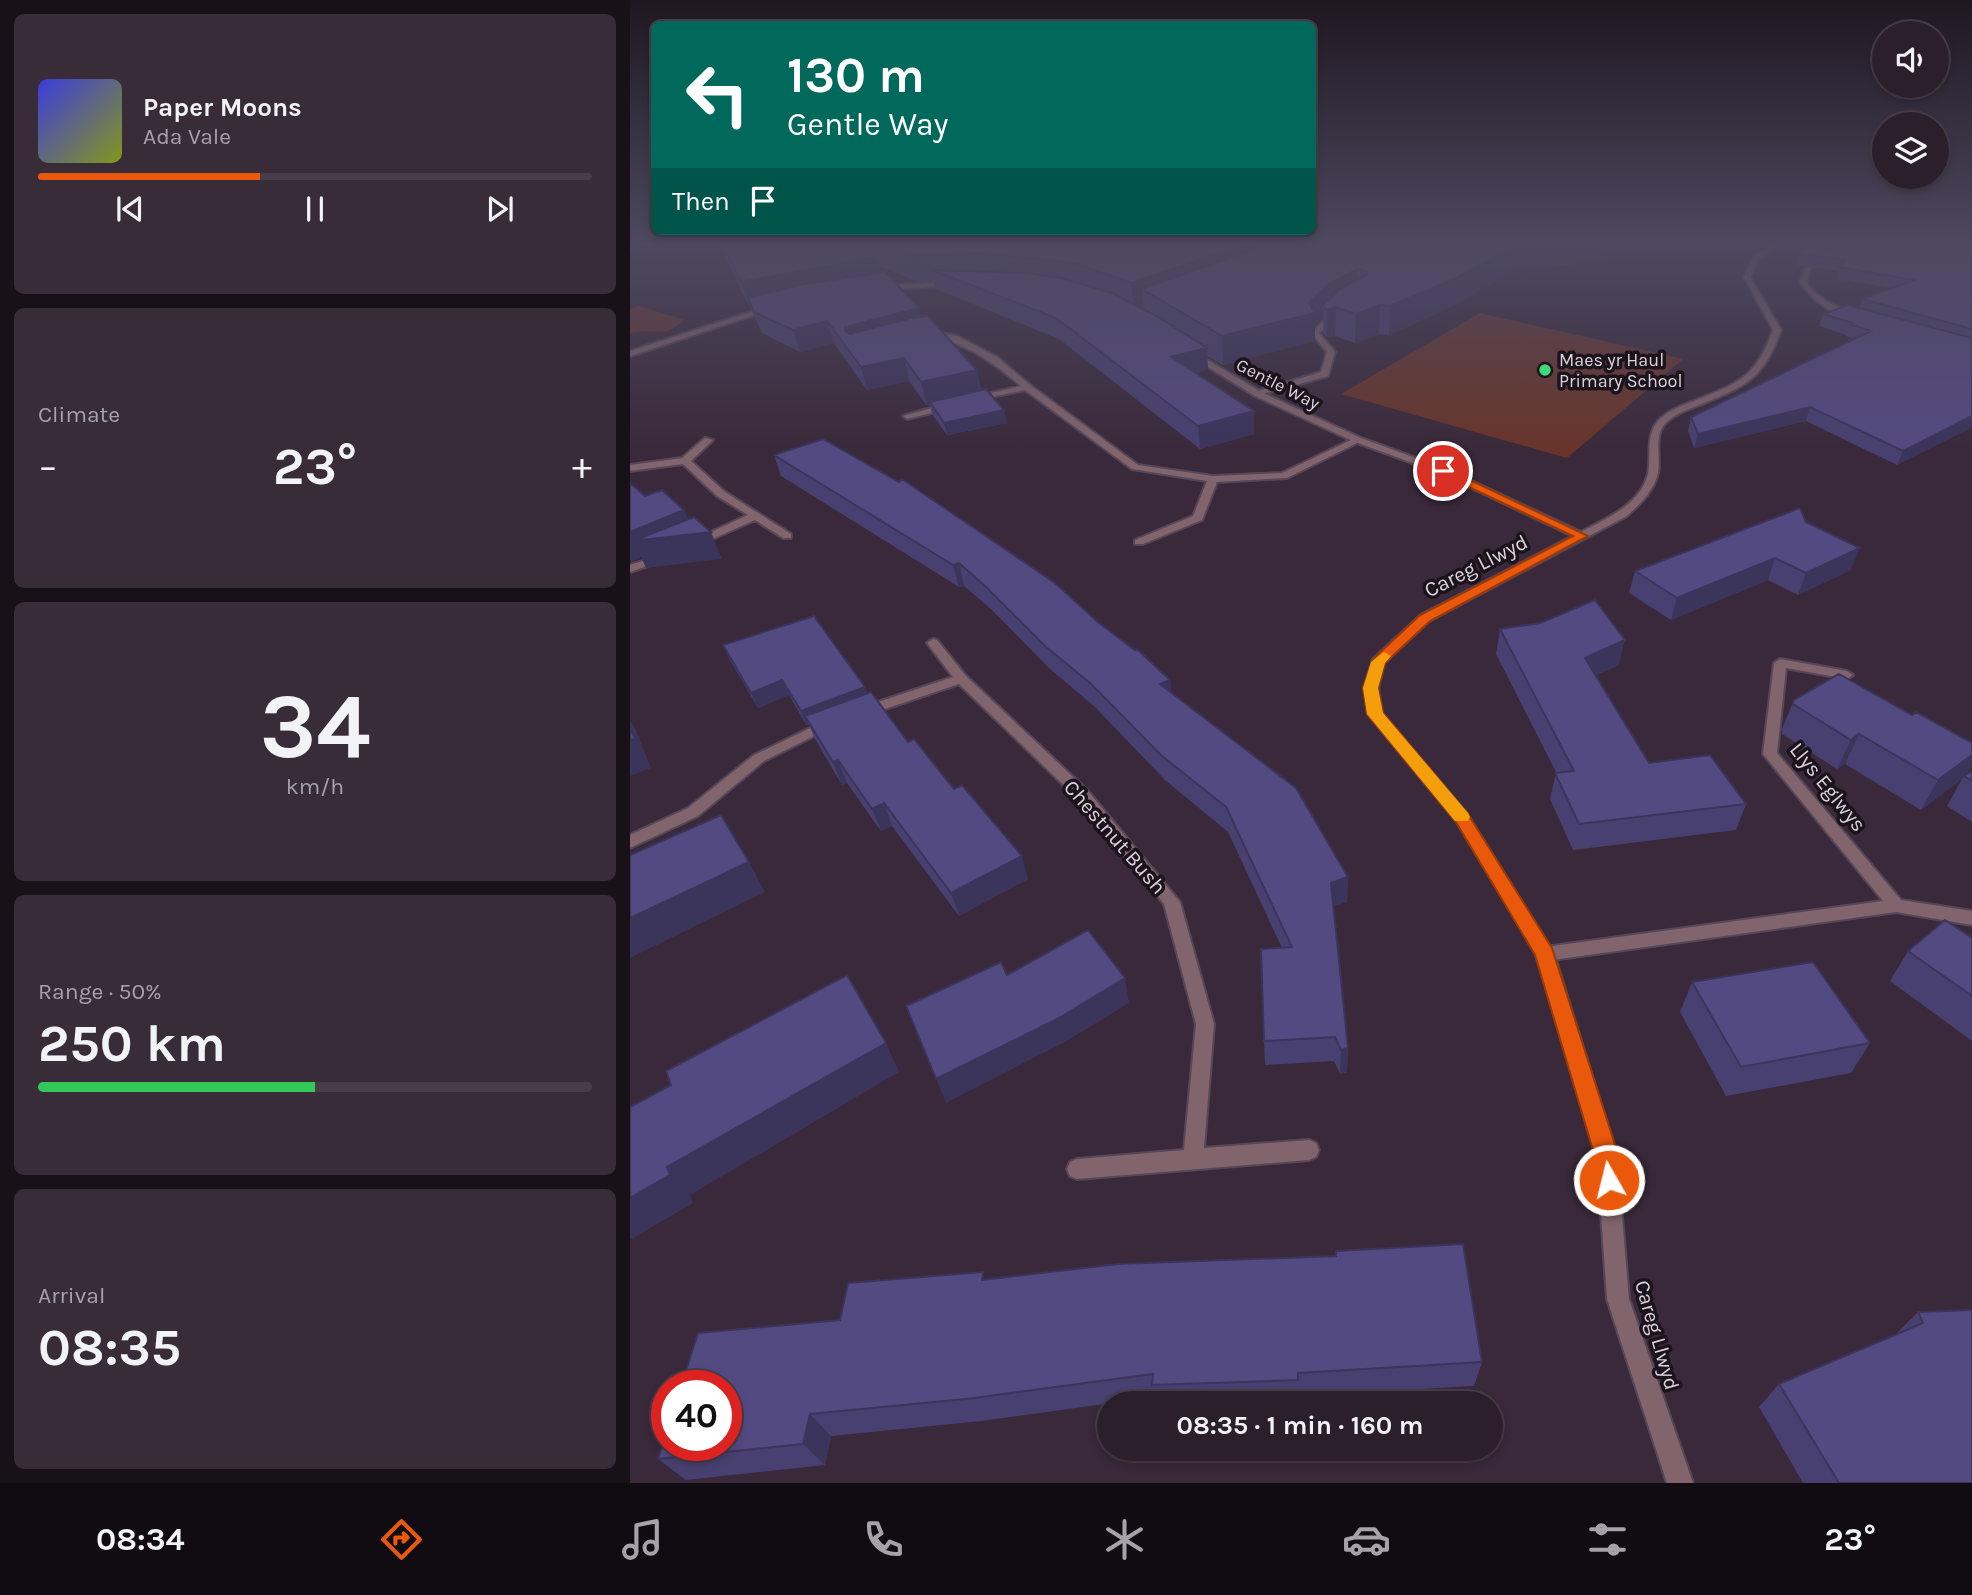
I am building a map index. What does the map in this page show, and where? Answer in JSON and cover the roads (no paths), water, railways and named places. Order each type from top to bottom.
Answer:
[{"type":"street","points":[[630,354],[762,312]]},
{"type":"street","points":[[1258,394],[1325,374],[1331,352],[1315,332],[1339,312]]},
{"type":"street","name":"Careg Llwyd","points":[[1680,1483],[1618,1299],[1607,1157],[1545,954],[1462,818],[1375,714],[1371,688],[1378,662],[1425,618],[1623,514],[1640,499],[1652,475],[1656,434],[1661,424],[1683,409],[1743,385],[1762,368],[1777,330],[1767,312]]},
{"type":"street","points":[[1846,312],[1858,316]]},
{"type":"street","points":[[918,335],[930,332],[954,338],[994,359],[1027,387],[1135,467],[1213,479],[1284,476],[1358,440]]},
{"type":"street","name":"Gentle Way","points":[[1179,346],[1258,394],[1358,440],[1443,471],[1582,536]]},
{"type":"street","points":[[907,416],[1027,387]]},
{"type":"street","points":[[630,468],[685,461],[708,440]]},
{"type":"street","points":[[685,461],[721,494],[787,536]]},
{"type":"street","points":[[1139,542],[1198,518],[1213,479]]},
{"type":"street","points":[[685,547],[755,516]]},
{"type":"street","points":[[630,569],[674,552]]},
{"type":"street","name":"Chestnut Bush","points":[[933,643],[961,680],[1083,795],[1172,902],[1205,1024],[1193,1158]]},
{"type":"street","name":"Llys Eglwys","points":[[1847,675],[1780,663],[1770,754],[1896,906]]},
{"type":"street","points":[[630,842],[693,813],[759,758],[846,718],[961,680]]},
{"type":"street","points":[[1545,954],[1896,906],[1972,918]]},
{"type":"street","points":[[1077,1169],[1310,1150]]},
{"type":"place","name":"Maes yr Haul Primary School","points":[[1545,370]]}]
